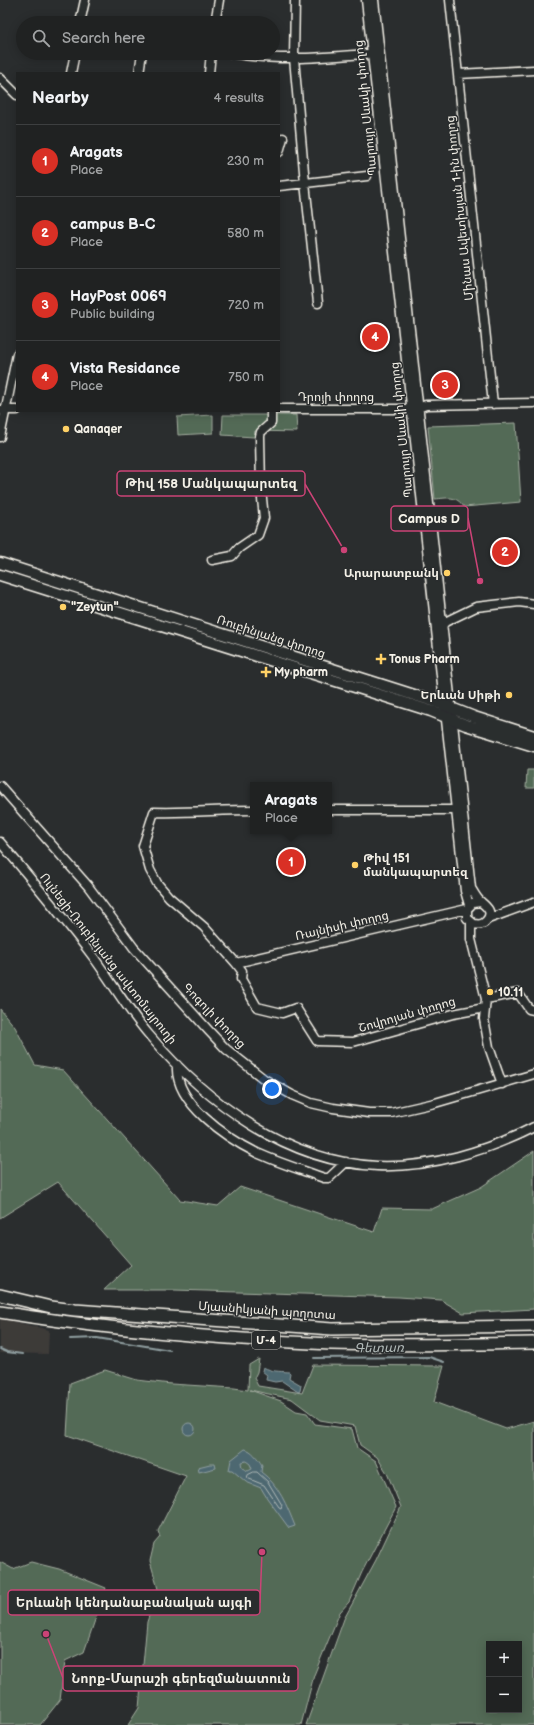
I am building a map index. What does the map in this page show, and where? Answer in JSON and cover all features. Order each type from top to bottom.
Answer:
[{"type":"highway","name":"Մյասնիկյանի պողոտա","points":[[0,1295],[51,1307],[75,1310],[332,1329],[534,1326]]},
{"type":"highway","name":"Մ-4","points":[[0,1312],[97,1326],[188,1335],[332,1344],[534,1342]]},
{"type":"main road","name":"Ռուբինյանց փողոց","points":[[0,563],[448,712],[466,725],[534,746]]},
{"type":"main road","name":"Ռուբինյանց փողոց","points":[[0,575],[448,712],[474,717],[534,736]]},
{"type":"street","points":[[82,16],[85,0]]},
{"type":"street","points":[[216,16],[218,0]]},
{"type":"street","points":[[295,0],[294,58],[305,183],[318,303]]},
{"type":"street","name":"Պարույր Սևակի փողոց","points":[[366,0],[376,53]]},
{"type":"street","name":"Պարույր Սևակի փողոց","points":[[374,0],[376,53],[459,810],[465,891],[470,915]]},
{"type":"street","name":"Մինաս Ավետիսյան 1-ին փողոց","points":[[450,0],[493,404]]},
{"type":"street","points":[[280,57],[294,58],[376,53]]},
{"type":"street","points":[[71,72],[74,60]]},
{"type":"street","points":[[139,72],[141,60]]},
{"type":"street","points":[[209,72],[210,60]]},
{"type":"street","points":[[458,74],[534,70]]},
{"type":"street","points":[[0,78],[16,94]]},
{"type":"street","points":[[280,148],[283,138]]},
{"type":"street","points":[[280,186],[367,176]]},
{"type":"street","points":[[0,437],[3,410],[16,358]]},
{"type":"street","name":"Դրոյի փողոց","points":[[415,408],[426,405],[534,403]]},
{"type":"street","name":"Դրոյի փողոց","points":[[280,409],[415,408],[426,410],[534,407]]},
{"type":"street","name":"Պարույր Սևակի փողոց","points":[[415,408],[442,626],[448,712]]},
{"type":"street","points":[[3,410],[16,410]]},
{"type":"street","points":[[212,560],[232,556],[239,548],[258,535],[264,518],[261,488],[260,436],[261,432],[271,423],[271,412]]},
{"type":"street","points":[[442,626],[446,622],[476,607],[519,602],[534,604]]},
{"type":"street","name":"Գոգոլի փողոց","points":[[0,786],[88,886],[134,948],[226,1049],[264,1080],[311,1103],[369,1113],[391,1113],[435,1103],[534,1074]]},
{"type":"street","name":"Շովրոյան փողոց","points":[[250,810],[154,812],[143,846],[150,870],[157,883],[169,897],[204,927],[236,963],[242,971],[241,979],[257,1007],[282,1013],[296,1008],[317,1041],[353,1042],[453,1014],[485,1008]]},
{"type":"street","points":[[332,810],[459,810]]},
{"type":"street","name":"Պարույր Սևակի փողոց","points":[[459,810],[471,888],[489,910]]},
{"type":"street","name":"Ուլնեցի-Ռուբինյանց ավտոմայրուղի","points":[[0,842],[94,958],[139,1022],[176,1064],[225,1106],[270,1135],[299,1148],[346,1162],[376,1166],[398,1166],[455,1157],[487,1148],[534,1127]]},
{"type":"street","points":[[481,902],[473,903],[470,915],[471,935],[486,999],[484,1019],[489,1046],[502,1084]]},
{"type":"street","points":[[470,915],[484,923],[488,919],[534,902]]},
{"type":"street","points":[[488,919],[489,910],[504,913]]},
{"type":"street","name":"Ռայնիսի փողոց","points":[[236,963],[454,912],[470,915]]},
{"type":"street","points":[[486,999],[518,993],[529,1009],[534,1010]]},
{"type":"street","points":[[176,1064],[176,1074],[187,1099],[203,1116],[232,1139],[258,1153],[324,1178],[329,1178],[346,1162]]},
{"type":"shaded area","points":[[0,1318],[49,1330],[48,1354],[0,1353]]},
{"type":"green space","points":[[213,415],[213,433],[178,435],[177,417]]},
{"type":"green space","points":[[223,415],[296,415],[297,432],[255,431],[254,437],[222,435]]},
{"type":"green space","points":[[516,423],[521,502],[464,507],[455,499],[435,499],[428,426]]},
{"type":"green space","points":[[527,770],[534,770],[534,788],[526,788]]},
{"type":"green space","points":[[0,1009],[15,1027],[35,1065],[63,1070],[180,1200],[218,1206],[240,1187],[374,1232],[382,1208],[432,1209],[481,1187],[534,1151],[534,1309],[463,1313],[441,1300],[399,1297],[174,1290],[104,1290],[131,1265],[58,1182],[0,1218]]},
{"type":"green space","points":[[259,1359],[257,1372],[254,1378],[258,1386],[302,1393],[313,1365],[444,1366],[434,1402],[506,1429],[534,1421],[534,1725],[306,1725],[344,1619],[376,1560],[401,1507],[387,1473],[377,1457],[360,1445],[355,1426],[320,1420],[292,1399],[250,1390],[281,1401],[296,1411],[307,1413],[315,1424],[352,1429],[357,1448],[376,1461],[396,1507],[362,1572],[349,1602],[340,1612],[314,1675],[301,1725],[128,1725],[139,1708],[147,1622],[158,1589],[150,1561],[154,1544],[160,1537],[158,1531],[186,1476],[67,1435],[70,1383],[105,1370],[137,1380],[248,1390],[249,1365]]},
{"type":"green space","points":[[0,1562],[13,1569],[31,1562],[59,1569],[106,1588],[84,1652],[65,1661],[60,1700],[40,1725],[0,1725]]},
{"type":"water","points":[[263,1367],[273,1371],[289,1372],[289,1378],[301,1385],[300,1391],[298,1392],[282,1381],[275,1382],[266,1380],[267,1375],[262,1371]]},
{"type":"water","points":[[187,1423],[191,1423],[195,1429],[191,1435],[187,1435],[183,1431],[183,1427]]},
{"type":"water","points":[[245,1449],[255,1455],[262,1465],[261,1472],[273,1483],[282,1496],[295,1526],[289,1528],[261,1488],[246,1482],[232,1470],[229,1470],[231,1460]],"holes":[[[246,1461],[250,1464],[252,1469],[248,1471],[242,1468],[241,1462]]]},
{"type":"water","points":[[215,1464],[216,1468],[199,1472],[198,1467]]},
{"type":"waterway","name":"Գետառ","points":[[70,1339],[97,1338],[170,1350]]},
{"type":"waterway","name":"Գետառ","points":[[0,1349],[7,1352],[22,1354]]},
{"type":"waterway","name":"Գետառ","points":[[314,1358],[429,1357],[444,1362]]},
{"type":"place","name":"Vista Residance","points":[[375,337]]},
{"type":"place","name":"HayPost 0069","points":[[445,385]]},
{"type":"place","name":"Qanaqer","points":[[66,429]]},
{"type":"place","name":"Թիվ 158 Մանկապարտեզ","points":[[344,550]]},
{"type":"place","name":"campus B-C","points":[[505,552]]},
{"type":"place","name":"Արարատբանկ","points":[[447,573]]},
{"type":"place","name":"Campus D","points":[[480,581]]},
{"type":"place","name":"\"Zeytun\"","points":[[63,607]]},
{"type":"place","name":"Tonus Pharm","points":[[381,659]]},
{"type":"place","name":"My pharm","points":[[266,672]]},
{"type":"place","name":"Երևան Սիթի","points":[[509,695]]},
{"type":"place","name":"Aragats","points":[[291,862]]},
{"type":"place","name":"Թիվ 151 մանկապարտեզ","points":[[355,865]]},
{"type":"place","name":"10.11","points":[[490,992]]},
{"type":"place","name":"Երևանի կենդանաբանական այգի","points":[[262,1552]]},
{"type":"place","name":"Նորք-Մարաշի գերեզմանատուն","points":[[46,1634]]}]
